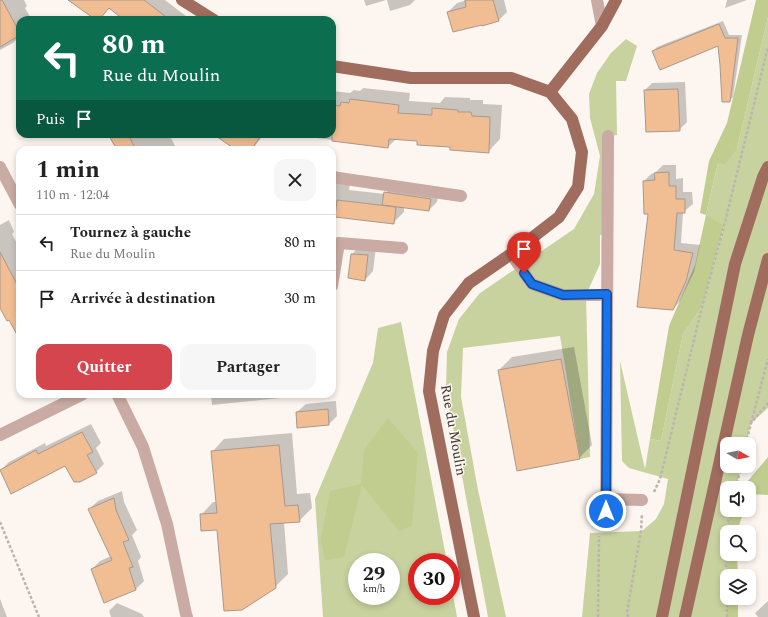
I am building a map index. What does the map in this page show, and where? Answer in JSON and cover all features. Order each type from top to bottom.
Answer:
[{"type":"main road","points":[[182,0],[208,16]]},
{"type":"main road","points":[[336,67],[411,78],[511,78],[550,92],[602,26],[616,0]]},
{"type":"main road","name":"Rue du Moulin","points":[[474,617],[429,391],[433,351],[444,315],[469,283],[511,254],[559,217],[578,187],[582,152],[572,119],[550,92]]},
{"type":"main road","points":[[662,617],[735,264],[763,177],[768,167]]},
{"type":"main road","points":[[685,617],[748,336],[768,259]]},
{"type":"street","points":[[597,0],[602,26]]},
{"type":"street","points":[[606,523],[608,136]]},
{"type":"street","points":[[0,167],[16,197]]},
{"type":"street","points":[[336,178],[461,196]]},
{"type":"street","points":[[336,261],[339,242],[402,248]]},
{"type":"street","points":[[511,254],[532,284],[563,295],[607,294]]},
{"type":"street","points":[[0,435],[75,398]]},
{"type":"street","points":[[119,398],[143,447],[167,524],[186,614],[188,617]]},
{"type":"street","points":[[606,499],[642,500]]},
{"type":"path","points":[[628,617],[627,612],[642,531],[642,500],[654,493],[660,479],[768,47]]},
{"type":"path","points":[[748,437],[768,359]]},
{"type":"path","points":[[751,423],[768,403]]},
{"type":"path","points":[[727,617],[725,534],[729,517]]},
{"type":"path","points":[[0,522],[39,617]]},
{"type":"path","points":[[598,617],[599,532],[606,523]]},
{"type":"green space","points":[[756,0],[768,0],[768,17],[737,149],[725,164],[718,163],[706,214],[724,226],[702,307],[683,334],[661,441],[650,439],[669,326],[695,265],[706,215],[700,213],[709,161],[727,123]]},
{"type":"green space","points":[[768,17],[768,408],[751,423],[748,437],[720,437],[720,473],[739,473],[738,481],[720,481],[720,517],[729,517],[727,525],[720,525],[720,561],[726,561],[726,569],[720,569],[720,605],[727,605],[727,617],[582,617],[590,533],[642,531],[656,519],[664,504],[668,479],[629,468],[622,461],[620,361],[645,469],[650,439],[661,441],[683,334],[702,307],[724,227],[706,214],[718,163],[737,149]]},
{"type":"green space","points":[[626,39],[637,46],[626,81],[616,81],[617,135],[608,136],[607,234],[600,235],[600,264],[586,295],[590,457],[580,459],[560,336],[463,348],[461,397],[478,490],[506,617],[488,617],[446,389],[447,352],[459,319],[480,293],[574,229],[594,194],[600,156],[590,118],[589,94],[597,73],[611,53]]},
{"type":"green space","points":[[401,322],[445,553],[408,553],[408,605],[455,605],[457,617],[323,617],[315,499],[373,363],[378,328]]},
{"type":"green space","points":[[388,418],[418,453],[412,526],[399,531],[362,485],[344,557],[325,560],[321,539],[330,491],[361,484],[364,450]]},
{"type":"green space","points":[[768,457],[768,495],[756,494],[756,481],[748,481]]},
{"type":"green space","points":[[729,517],[742,517],[739,525],[727,525]]},
{"type":"green space","points":[[726,561],[737,561],[738,569],[726,569]]},
{"type":"green space","points":[[727,605],[738,605],[738,617],[727,617]]},
{"type":"building","points":[[0,0],[2,0],[16,26],[16,37],[0,47]]},
{"type":"building","points":[[68,0],[144,0],[165,16],[119,16],[109,8],[102,16],[90,16]]},
{"type":"building","points":[[465,0],[493,0],[499,21],[453,32],[447,12],[466,7]]},
{"type":"building","points":[[719,24],[725,38],[738,38],[730,102],[722,102],[718,46],[660,70],[652,51]]},
{"type":"building","points":[[678,89],[680,131],[646,132],[644,90]]},
{"type":"building","points":[[350,99],[399,105],[398,113],[432,115],[432,108],[458,110],[458,112],[471,112],[472,116],[490,117],[489,153],[450,150],[450,147],[417,145],[417,141],[389,139],[388,148],[332,141],[332,138],[336,138],[336,106],[340,106],[341,102],[349,103]]},
{"type":"building","points":[[110,138],[130,138],[134,146],[115,146]]},
{"type":"building","points":[[219,138],[259,138],[254,146],[230,146]]},
{"type":"building","points":[[669,172],[669,186],[676,186],[676,199],[685,199],[685,213],[677,213],[674,250],[693,253],[686,281],[673,310],[637,307],[648,214],[644,214],[643,181],[655,180],[654,173]]},
{"type":"building","points":[[384,192],[431,199],[429,211],[382,205]]},
{"type":"building","points":[[337,200],[396,207],[394,224],[336,217]]},
{"type":"building","points":[[0,252],[16,282],[16,333],[0,308]]},
{"type":"building","points":[[351,254],[368,255],[365,281],[348,278]]},
{"type":"building","points":[[561,359],[580,459],[517,471],[498,370]]},
{"type":"building","points":[[328,409],[329,425],[297,428],[296,412]]},
{"type":"building","points":[[82,432],[93,452],[87,455],[97,473],[80,482],[74,482],[65,466],[11,494],[0,470],[36,450],[38,454]]},
{"type":"building","points":[[279,445],[285,506],[298,505],[300,522],[270,524],[276,588],[242,610],[224,611],[217,530],[201,531],[200,514],[217,513],[211,451]]},
{"type":"building","points":[[114,498],[116,510],[129,540],[123,542],[133,567],[129,568],[136,590],[104,603],[91,569],[112,560],[88,509]]},
{"type":"route","points":[[524,273],[532,284],[563,295],[607,294],[606,511]]}]
